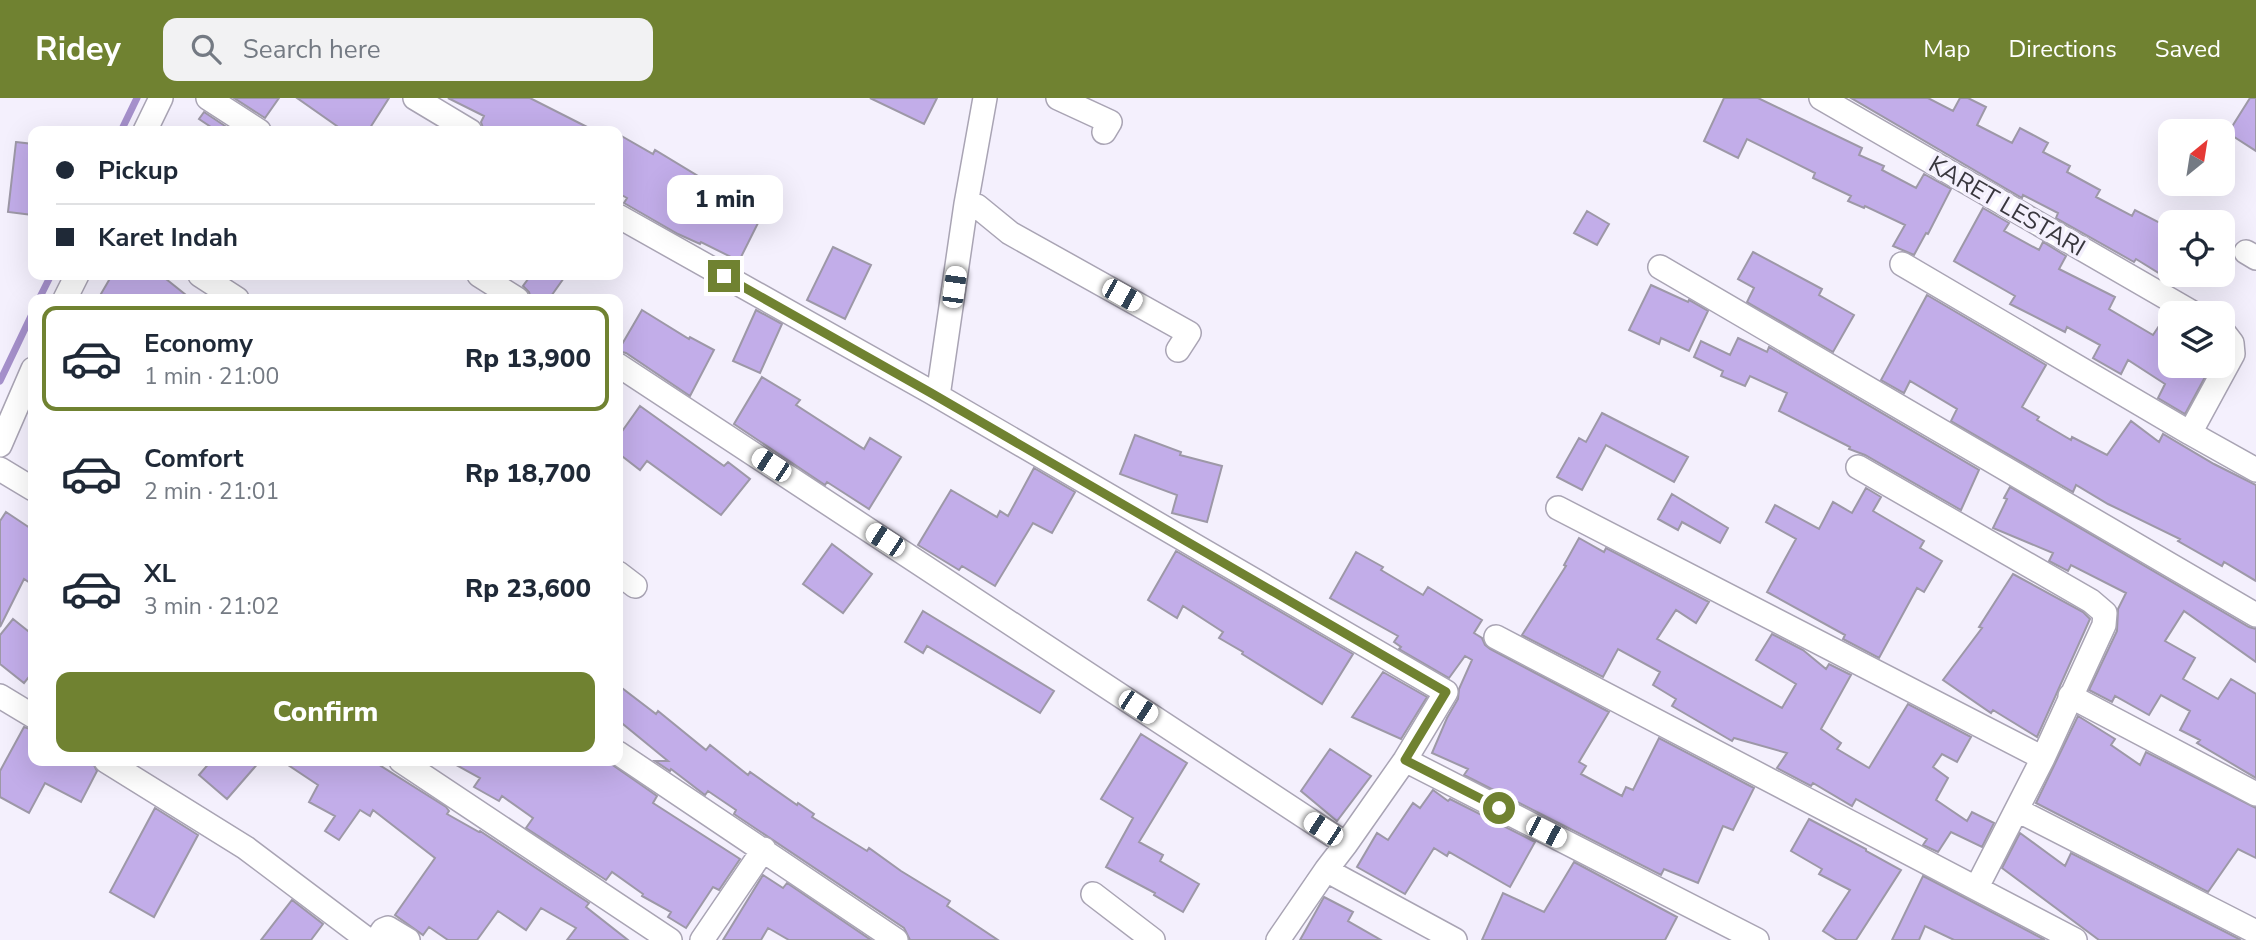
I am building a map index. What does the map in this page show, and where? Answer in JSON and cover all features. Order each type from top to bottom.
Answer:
[{"type":"street","points":[[147,126],[161,98]]},
{"type":"street","points":[[208,98],[251,126]]},
{"type":"street","points":[[415,98],[462,126]]},
{"type":"street","points":[[938,396],[966,204],[985,98]]},
{"type":"street","points":[[1058,98],[1110,122],[1104,132]]},
{"type":"street","name":"KARET LESTARI","points":[[1821,98],[2172,301]]},
{"type":"street","points":[[966,204],[977,206],[1010,233],[1189,332],[1178,350]]},
{"type":"street","points":[[623,219],[938,396],[1446,692],[1405,760],[1278,940]]},
{"type":"street","points":[[1902,264],[2256,470]]},
{"type":"street","points":[[1660,267],[2256,615]]},
{"type":"street","points":[[208,280],[229,294]]},
{"type":"street","points":[[487,280],[509,294]]},
{"type":"street","points":[[623,368],[1346,844]]},
{"type":"street","points":[[2190,433],[2220,378]]},
{"type":"street","points":[[0,445],[28,381]]},
{"type":"street","points":[[1858,467],[2091,601],[2105,613],[2104,625],[2043,758],[1977,887]]},
{"type":"street","points":[[0,469],[28,486]]},
{"type":"street","points":[[1558,508],[2043,758]]},
{"type":"street","points":[[1496,637],[2075,940]]},
{"type":"street","points":[[0,696],[28,713]]},
{"type":"street","points":[[2070,696],[2256,793]]},
{"type":"street","points":[[623,756],[896,940]]},
{"type":"street","points":[[1405,760],[1757,940]]},
{"type":"street","points":[[114,766],[246,848],[368,940]]},
{"type":"street","points":[[409,766],[670,940]]},
{"type":"street","points":[[2017,810],[2256,932]]},
{"type":"street","points":[[702,940],[764,849]]},
{"type":"street","points":[[1326,870],[1455,940]]},
{"type":"street","points":[[1093,894],[1153,940]]},
{"type":"street","points":[[377,940],[383,930],[388,928],[408,940]]},
{"type":"building","points":[[234,98],[279,98],[265,118]]},
{"type":"building","points":[[297,98],[389,98],[371,126],[337,126]]},
{"type":"building","points":[[448,98],[530,98],[585,126],[482,126],[484,116]]},
{"type":"building","points":[[870,98],[937,98],[924,124]]},
{"type":"building","points":[[1724,98],[1758,98],[1862,148],[1859,155],[1884,166],[1882,170],[1916,188],[1924,174],[1951,189],[1914,255],[1893,246],[1905,225],[1848,201],[1851,196],[1813,178],[1815,173],[1747,139],[1738,158],[1704,141]]},
{"type":"building","points":[[1851,98],[1928,98],[1953,111],[1960,98],[1968,98],[1986,107],[1977,125],[2012,143],[2020,128],[2048,143],[2043,152],[2070,166],[2067,172],[2100,190],[2096,197],[2132,216],[2135,210],[2158,222],[2158,273],[2056,218],[2058,213],[2023,195],[2022,198]]},
{"type":"building","points":[[2250,98],[2256,98],[2256,151],[2235,138],[2235,122]]},
{"type":"building","points":[[204,112],[225,126],[210,126],[199,119]]},
{"type":"building","points":[[623,137],[653,154],[655,150],[725,194],[763,213],[739,261],[678,234],[624,203],[627,198],[623,196]]},
{"type":"building","points":[[16,142],[28,143],[28,214],[8,212]]},
{"type":"building","points":[[1983,208],[2009,223],[2004,231],[2039,250],[2043,242],[2066,256],[2059,269],[2115,297],[2109,309],[2153,335],[2158,328],[2158,378],[2204,378],[2185,414],[2158,398],[2165,384],[2128,360],[2121,374],[2093,358],[2100,345],[2067,327],[2065,332],[2010,304],[2015,296],[1954,261]]},
{"type":"building","points":[[1587,211],[1609,224],[1597,245],[1574,233]]},
{"type":"building","points":[[833,247],[871,265],[845,319],[807,300]]},
{"type":"building","points":[[1753,252],[1822,289],[1819,295],[1854,315],[1833,352],[1747,302],[1754,288],[1738,279]]},
{"type":"building","points":[[109,280],[167,280],[185,294],[101,294]]},
{"type":"building","points":[[527,280],[562,280],[553,294],[530,294],[523,286]]},
{"type":"building","points":[[1651,285],[1688,302],[1689,300],[1708,311],[1689,351],[1661,338],[1659,344],[1629,330]]},
{"type":"building","points":[[1927,295],[2046,365],[2022,407],[2039,417],[2037,420],[2071,440],[2072,437],[2107,455],[2131,421],[2159,442],[2163,434],[2256,485],[2256,581],[2224,562],[2222,566],[2178,541],[2180,539],[2108,504],[2076,485],[2073,492],[1951,421],[1957,409],[1910,381],[1904,393],[1881,380]]},
{"type":"building","points":[[642,310],[689,339],[690,337],[714,350],[690,396],[623,352],[623,342]]},
{"type":"building","points":[[756,310],[782,324],[760,373],[733,361]]},
{"type":"building","points":[[1738,338],[1767,352],[1769,347],[1979,470],[1961,510],[1865,455],[1779,411],[1787,393],[1750,376],[1745,386],[1721,376],[1723,371],[1694,357],[1701,341],[1730,355]]},
{"type":"building","points":[[762,377],[800,400],[796,405],[864,449],[870,438],[901,457],[869,509],[827,482],[825,485],[734,424]]},
{"type":"building","points":[[640,406],[724,466],[728,462],[750,479],[721,515],[647,461],[640,470],[623,457],[623,430]]},
{"type":"building","points":[[1602,413],[1688,457],[1674,482],[1606,445],[1582,490],[1557,477],[1579,438],[1586,442]]},
{"type":"building","points":[[1135,435],[1181,452],[1180,455],[1222,466],[1207,522],[1172,513],[1177,495],[1120,474]]},
{"type":"building","points":[[1034,468],[1075,492],[1052,533],[1033,523],[995,586],[962,566],[959,570],[918,545],[951,490],[997,517],[1000,511],[1008,516]]},
{"type":"building","points":[[2010,487],[2256,629],[2256,662],[2184,611],[2165,641],[2195,658],[2183,679],[2218,699],[2231,679],[2256,694],[2256,778],[2197,743],[2200,740],[2180,730],[2190,711],[2161,695],[2149,715],[2115,696],[2112,702],[2089,690],[2117,631],[2118,609],[2126,593],[2071,565],[2068,571],[2049,561],[2053,553],[1993,528]]},
{"type":"building","points":[[1866,488],[1881,497],[1873,511],[1924,541],[1920,548],[1942,561],[1924,592],[1917,588],[1879,658],[1843,639],[1845,635],[1767,592],[1796,539],[1766,522],[1775,505],[1819,529],[1833,502],[1852,513]]},
{"type":"building","points":[[1672,494],[1728,528],[1720,543],[1682,522],[1678,530],[1658,519]]},
{"type":"building","points":[[6,512],[28,527],[28,582],[24,579],[0,627],[0,521]]},
{"type":"building","points":[[1579,538],[1604,552],[1606,548],[1709,602],[1696,623],[1676,610],[1657,639],[1782,708],[1796,684],[1756,660],[1772,634],[1803,650],[1826,669],[1829,664],[1851,675],[1821,729],[1841,743],[1837,749],[1869,768],[1908,704],[1971,737],[1957,762],[1942,754],[1933,767],[1948,778],[1936,800],[1967,821],[1972,812],[1994,823],[1982,847],[1951,832],[1938,852],[1923,845],[1927,839],[1856,799],[1852,806],[1813,783],[1811,786],[1777,768],[1787,753],[1734,738],[1732,741],[1672,706],[1676,699],[1653,685],[1660,672],[1618,649],[1603,677],[1522,635],[1566,566],[1564,565]]},
{"type":"building","points":[[832,544],[872,574],[843,613],[803,584]]},
{"type":"building","points":[[1176,551],[1353,654],[1322,704],[1219,638],[1223,632],[1183,606],[1177,618],[1148,600]]},
{"type":"building","points":[[1356,552],[1423,595],[1428,587],[1482,620],[1474,633],[1482,638],[1490,649],[1609,712],[1579,762],[1586,766],[1581,774],[1622,796],[1626,787],[1633,790],[1659,738],[1754,788],[1733,830],[1723,826],[1698,883],[1664,869],[1661,875],[1464,775],[1468,769],[1432,753],[1458,699],[1459,689],[1472,660],[1465,656],[1449,678],[1399,649],[1401,647],[1394,642],[1398,636],[1330,598]]},
{"type":"building","points":[[2013,574],[2083,612],[2090,619],[2037,737],[1993,710],[1991,713],[1943,680],[1982,628],[1979,627]]},
{"type":"building","points":[[923,611],[1054,691],[1040,713],[927,646],[923,653],[905,642]]},
{"type":"building","points":[[13,619],[28,631],[28,678],[24,683],[0,664],[0,635]]},
{"type":"building","points":[[1383,672],[1427,697],[1401,739],[1352,717]]},
{"type":"building","points":[[623,689],[656,714],[658,711],[706,750],[710,745],[748,775],[750,772],[814,814],[812,817],[867,851],[869,848],[950,901],[947,906],[998,940],[910,940],[904,928],[734,814],[736,810],[708,791],[705,795],[671,769],[670,771],[655,761],[668,761],[623,724]]},
{"type":"building","points":[[2078,716],[2115,739],[2111,745],[2140,765],[2146,752],[2256,808],[2256,858],[2238,849],[2208,892],[2036,803]]},
{"type":"building","points":[[24,727],[28,728],[28,766],[94,766],[97,771],[81,802],[45,783],[29,813],[0,797],[0,771]]},
{"type":"building","points":[[1141,734],[1187,763],[1139,842],[1163,855],[1160,861],[1199,884],[1183,912],[1154,895],[1155,893],[1106,867],[1133,818],[1101,799]]},
{"type":"building","points":[[1330,749],[1371,776],[1337,821],[1301,791]]},
{"type":"building","points":[[207,766],[256,766],[227,799],[199,775]]},
{"type":"building","points":[[290,766],[381,766],[446,807],[449,811],[447,814],[480,831],[589,903],[586,907],[628,940],[567,940],[576,928],[541,908],[526,930],[498,911],[477,940],[448,940],[429,927],[423,935],[395,915],[435,858],[373,810],[370,816],[360,810],[339,840],[325,831],[335,816],[309,802],[318,785]]},
{"type":"building","points":[[458,766],[614,766],[657,796],[653,803],[740,859],[719,890],[713,887],[686,928],[668,917],[671,912],[642,896],[643,894],[612,872],[606,880],[526,828],[533,818],[502,796],[499,801],[474,787],[480,778]]},
{"type":"building","points":[[1433,790],[1448,801],[1450,799],[1535,842],[1510,887],[1449,852],[1447,856],[1434,848],[1405,894],[1357,867],[1377,833],[1388,840],[1413,803],[1420,808]]},
{"type":"building","points":[[155,808],[198,835],[154,917],[110,892]]},
{"type":"building","points":[[1809,819],[1901,870],[1856,940],[1837,940],[1823,931],[1850,890],[1819,874],[1822,869],[1791,851]]},
{"type":"building","points":[[2020,833],[2065,866],[2071,853],[2241,940],[2099,940],[2002,868]]},
{"type":"building","points":[[1574,862],[1677,917],[1665,940],[1482,940],[1503,893],[1544,912]]},
{"type":"building","points":[[763,875],[783,888],[787,883],[871,940],[789,940],[768,928],[761,940],[723,940]]},
{"type":"building","points":[[1923,876],[2045,940],[1954,940],[1925,926],[1919,940],[1892,940]]},
{"type":"building","points":[[1324,897],[1353,912],[1348,921],[1381,940],[1300,940]]},
{"type":"building","points":[[292,900],[323,924],[311,940],[261,940]]},
{"type":"waterway","points":[[123,126],[137,98]]},
{"type":"waterway","points":[[42,294],[48,280]]},
{"type":"waterway","points":[[0,381],[28,322]]},
{"type":"route","points":[[724,276],[1446,692],[1405,760],[1499,808]]}]
